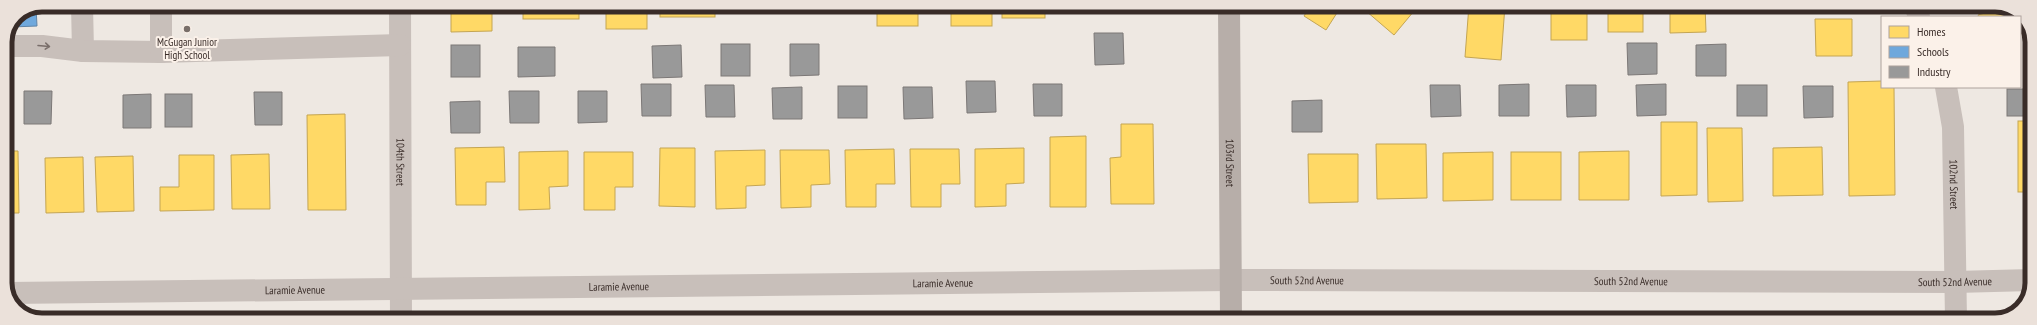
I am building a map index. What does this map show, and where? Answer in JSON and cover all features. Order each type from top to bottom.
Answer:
[{"type":"main road","name":"103rd Street","points":[[1229,12],[1230,313]]},
{"type":"street","points":[[82,12],[83,51]]},
{"type":"street","points":[[161,12],[161,52]]},
{"type":"street","name":"104th Street","points":[[400,12],[400,313]]},
{"type":"street","points":[[12,46],[42,46],[83,51],[161,52],[400,44]]},
{"type":"street","name":"102nd Street","points":[[1946,88],[1953,127],[1956,313]]},
{"type":"street","name":"South 52nd Avenue","points":[[1230,280],[1955,282],[2025,280]]},
{"type":"street","name":"Laramie Avenue","points":[[14,293],[1230,280]]},
{"type":"building: Homes","points":[[451,12],[492,12],[492,31],[451,32]]},
{"type":"building: Homes","points":[[523,12],[579,12],[579,19],[523,19]]},
{"type":"building: Homes","points":[[606,12],[647,12],[647,29],[606,29]]},
{"type":"building: Homes","points":[[660,12],[715,12],[715,17],[660,17]]},
{"type":"building: Homes","points":[[877,12],[918,12],[918,26],[877,26]]},
{"type":"building: Homes","points":[[951,12],[992,12],[992,26],[951,26]]},
{"type":"building: Homes","points":[[1002,12],[1045,12],[1045,18],[1002,18]]},
{"type":"building: Homes","points":[[1307,12],[1338,12],[1326,30],[1304,16]]},
{"type":"building: Homes","points":[[1367,12],[1413,12],[1394,35]]},
{"type":"building: Homes","points":[[1468,12],[1504,12],[1501,60],[1465,57]]},
{"type":"building: Homes","points":[[1551,12],[1587,12],[1587,40],[1551,40]]},
{"type":"building: Homes","points":[[1608,12],[1643,12],[1643,32],[1608,32]]},
{"type":"building: Homes","points":[[1670,12],[1705,12],[1706,32],[1670,33]]},
{"type":"building: Homes","points":[[1988,12],[1999,12],[2010,16],[1978,16]]},
{"type":"building: Homes","points":[[1815,19],[1852,19],[1852,56],[1816,56]]},
{"type":"building: Homes","points":[[1881,81],[1881,88],[1894,88],[1895,195],[1849,196],[1848,82]]},
{"type":"building: Homes","points":[[345,114],[346,210],[308,210],[307,115]]},
{"type":"building: Homes","points":[[2018,121],[2025,121],[2025,192],[2018,192]]},
{"type":"building: Homes","points":[[1661,122],[1697,122],[1697,195],[1661,196]]},
{"type":"building: Homes","points":[[1121,124],[1153,124],[1154,204],[1111,204],[1110,158],[1121,157]]},
{"type":"building: Homes","points":[[1707,128],[1742,128],[1743,201],[1708,202]]},
{"type":"building: Homes","points":[[1086,136],[1086,207],[1050,207],[1050,137]]},
{"type":"building: Homes","points":[[1376,144],[1426,144],[1427,198],[1377,199]]},
{"type":"building: Homes","points":[[504,147],[505,182],[486,182],[486,205],[456,205],[455,148]]},
{"type":"building: Homes","points":[[1822,147],[1823,195],[1773,196],[1773,148]]},
{"type":"building: Homes","points":[[660,148],[695,148],[695,207],[659,206]]},
{"type":"building: Homes","points":[[1024,148],[1024,183],[1006,184],[1006,206],[975,207],[975,149]]},
{"type":"building: Homes","points":[[894,149],[895,184],[876,184],[876,207],[846,207],[845,150]]},
{"type":"building: Homes","points":[[910,149],[959,149],[960,184],[941,184],[941,207],[911,207]]},
{"type":"building: Homes","points":[[765,150],[765,185],[746,186],[746,208],[716,209],[715,151]]},
{"type":"building: Homes","points":[[780,150],[829,150],[830,184],[811,185],[811,207],[781,208]]},
{"type":"building: Homes","points":[[12,151],[18,151],[19,213],[12,213]]},
{"type":"building: Homes","points":[[568,151],[568,186],[549,187],[550,209],[519,210],[519,152]]},
{"type":"building: Homes","points":[[1629,151],[1629,200],[1579,200],[1579,152]]},
{"type":"building: Homes","points":[[584,152],[633,152],[633,187],[615,187],[615,210],[584,210]]},
{"type":"building: Homes","points":[[1493,152],[1493,200],[1443,201],[1443,153]]},
{"type":"building: Homes","points":[[1511,152],[1561,152],[1561,200],[1511,200]]},
{"type":"building: Homes","points":[[269,154],[270,209],[232,209],[231,155]]},
{"type":"building: Homes","points":[[1308,154],[1358,154],[1358,202],[1309,203]]},
{"type":"building: Homes","points":[[179,155],[214,155],[214,210],[160,211],[160,187],[179,187]]},
{"type":"building: Homes","points":[[133,156],[134,211],[97,212],[95,157]]},
{"type":"building: Homes","points":[[83,157],[84,212],[46,213],[45,158]]},
{"type":"building: Schools","points":[[36,13],[37,26],[16,27],[25,17]]},
{"type":"building: Industry","points":[[1094,33],[1123,33],[1124,64],[1095,65]]},
{"type":"building: Industry","points":[[1627,43],[1657,43],[1657,74],[1628,75]]},
{"type":"building: Industry","points":[[721,44],[750,44],[750,76],[721,76]]},
{"type":"building: Industry","points":[[790,44],[819,44],[819,75],[790,76]]},
{"type":"building: Industry","points":[[1726,44],[1726,76],[1696,76],[1696,45]]},
{"type":"building: Industry","points":[[451,45],[480,45],[480,77],[451,77]]},
{"type":"building: Industry","points":[[681,45],[682,77],[653,78],[652,46]]},
{"type":"building: Industry","points":[[518,47],[555,47],[555,76],[518,77]]},
{"type":"building: Industry","points":[[966,81],[995,81],[996,112],[967,113]]},
{"type":"building: Industry","points":[[641,84],[671,84],[671,116],[642,116]]},
{"type":"building: Industry","points":[[1033,84],[1062,84],[1062,116],[1034,116]]},
{"type":"building: Industry","points":[[1529,84],[1529,116],[1499,116],[1499,85]]},
{"type":"building: Industry","points":[[1666,84],[1666,115],[1637,116],[1636,85]]},
{"type":"building: Industry","points":[[705,85],[734,85],[735,117],[706,117]]},
{"type":"building: Industry","points":[[1430,85],[1460,85],[1461,116],[1431,117]]},
{"type":"building: Industry","points":[[1566,85],[1596,85],[1596,116],[1567,117]]},
{"type":"building: Industry","points":[[1737,85],[1767,85],[1767,116],[1737,116]]},
{"type":"building: Industry","points":[[838,86],[867,86],[867,118],[838,118]]},
{"type":"building: Industry","points":[[1803,86],[1833,86],[1833,117],[1804,118]]},
{"type":"building: Industry","points":[[802,87],[802,119],[773,119],[772,88]]},
{"type":"building: Industry","points":[[903,87],[932,87],[933,118],[904,119]]},
{"type":"building: Industry","points":[[2007,89],[2025,89],[2025,116],[2007,116]]},
{"type":"building: Industry","points":[[24,91],[52,91],[51,124],[24,124]]},
{"type":"building: Industry","points":[[509,91],[539,91],[539,123],[510,123]]},
{"type":"building: Industry","points":[[578,91],[607,91],[607,122],[578,123]]},
{"type":"building: Industry","points":[[254,92],[282,92],[282,125],[255,125]]},
{"type":"building: Industry","points":[[151,94],[151,128],[123,128],[123,95]]},
{"type":"building: Industry","points":[[165,94],[192,94],[192,127],[165,127]]},
{"type":"building: Industry","points":[[1322,100],[1322,132],[1292,132],[1292,101]]},
{"type":"building: Industry","points":[[480,101],[480,133],[451,133],[450,102]]},
{"type":"place","name":"McGugan Junior High School","points":[[187,29]]}]
